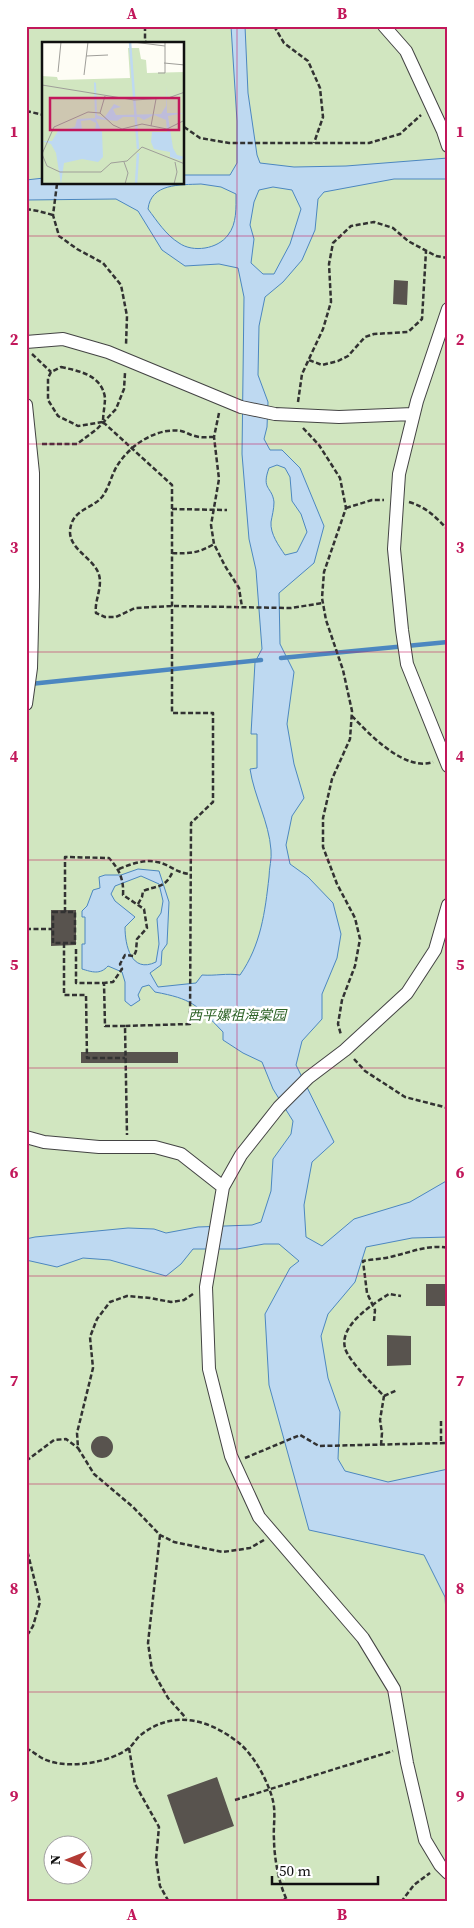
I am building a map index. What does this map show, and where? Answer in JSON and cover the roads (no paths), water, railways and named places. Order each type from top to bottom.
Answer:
[{"type":"street","points":[[384,26],[406,51],[448,146]]},
{"type":"street","points":[[446,762],[408,664],[402,630],[394,550],[399,474],[413,414],[448,309]]},
{"type":"street","points":[[26,342],[62,340],[108,352],[241,407],[275,414],[339,417],[413,414]]},
{"type":"street","points":[[26,405],[33,473],[31,668],[26,704]]},
{"type":"street","points":[[444,1869],[425,1840],[404,1748],[394,1689],[362,1638],[259,1517],[235,1463],[209,1369],[206,1287],[223,1187],[241,1154],[279,1106],[308,1078],[345,1050],[407,993],[435,950],[448,905]]},
{"type":"street","points":[[26,1137],[44,1142],[99,1147],[155,1147],[181,1154],[223,1187]]},
{"type":"water","points":[[231,26],[245,26],[248,93],[257,155],[260,163],[294,167],[346,166],[448,158],[448,179],[394,179],[324,192],[318,199],[315,230],[302,260],[283,282],[265,297],[259,326],[258,375],[268,402],[267,427],[264,439],[270,450],[282,450],[300,468],[324,526],[314,563],[279,593],[280,644],[294,672],[287,724],[294,764],[304,798],[292,816],[286,845],[290,864],[308,877],[333,903],[341,934],[337,958],[322,994],[322,1019],[302,1041],[296,1065],[334,1142],[312,1162],[304,1205],[306,1237],[322,1246],[354,1219],[410,1202],[448,1180],[448,1237],[412,1238],[366,1247],[355,1282],[328,1314],[321,1336],[328,1378],[340,1412],[338,1459],[345,1471],[388,1482],[448,1469],[448,1641],[445,1597],[424,1555],[309,1530],[269,1385],[265,1314],[290,1268],[299,1261],[279,1244],[264,1244],[237,1249],[193,1249],[181,1264],[166,1276],[110,1260],[83,1258],[57,1267],[26,1260],[26,1239],[35,1237],[128,1228],[154,1229],[166,1233],[198,1227],[252,1225],[261,1222],[271,1191],[273,1159],[291,1134],[293,1121],[273,1089],[262,1062],[223,1040],[223,1032],[193,1004],[177,997],[155,992],[149,985],[142,987],[138,995],[140,1000],[131,1006],[125,1001],[125,982],[122,972],[108,966],[99,972],[82,969],[82,944],[85,944],[85,917],[82,917],[82,911],[87,906],[93,890],[100,888],[99,877],[105,875],[121,875],[138,869],[159,871],[169,902],[167,944],[162,951],[161,965],[150,973],[158,987],[196,983],[202,975],[240,975],[253,952],[261,928],[266,903],[271,853],[270,840],[250,769],[257,768],[257,734],[251,734],[255,662],[262,649],[256,570],[249,539],[242,454],[244,297],[238,268],[219,264],[185,266],[162,250],[138,211],[116,199],[26,200],[26,180],[42,178],[42,185],[176,185],[155,194],[150,201],[148,209],[174,240],[191,248],[205,248],[218,244],[231,231],[235,215],[236,194],[221,187],[201,184],[185,185],[185,175],[230,175],[237,163],[237,121]],"holes":[[[273,187],[292,190],[301,209],[290,244],[274,274],[263,274],[251,263],[254,239],[250,225],[254,202],[259,190]],[[277,465],[285,468],[290,477],[292,501],[301,514],[307,532],[297,552],[285,555],[275,540],[272,531],[271,522],[274,502],[266,480],[269,468]],[[141,876],[159,884],[163,901],[161,913],[157,919],[159,944],[156,962],[147,965],[135,961],[126,942],[125,927],[135,917],[115,901],[111,894],[115,886]]]},
{"type":"waterway","points":[[281,658],[448,642]]},
{"type":"waterway","points":[[30,684],[261,660]]},
{"type":"park label","name":"西平嫘祖海棠园","points":[[237,1015]]}]
